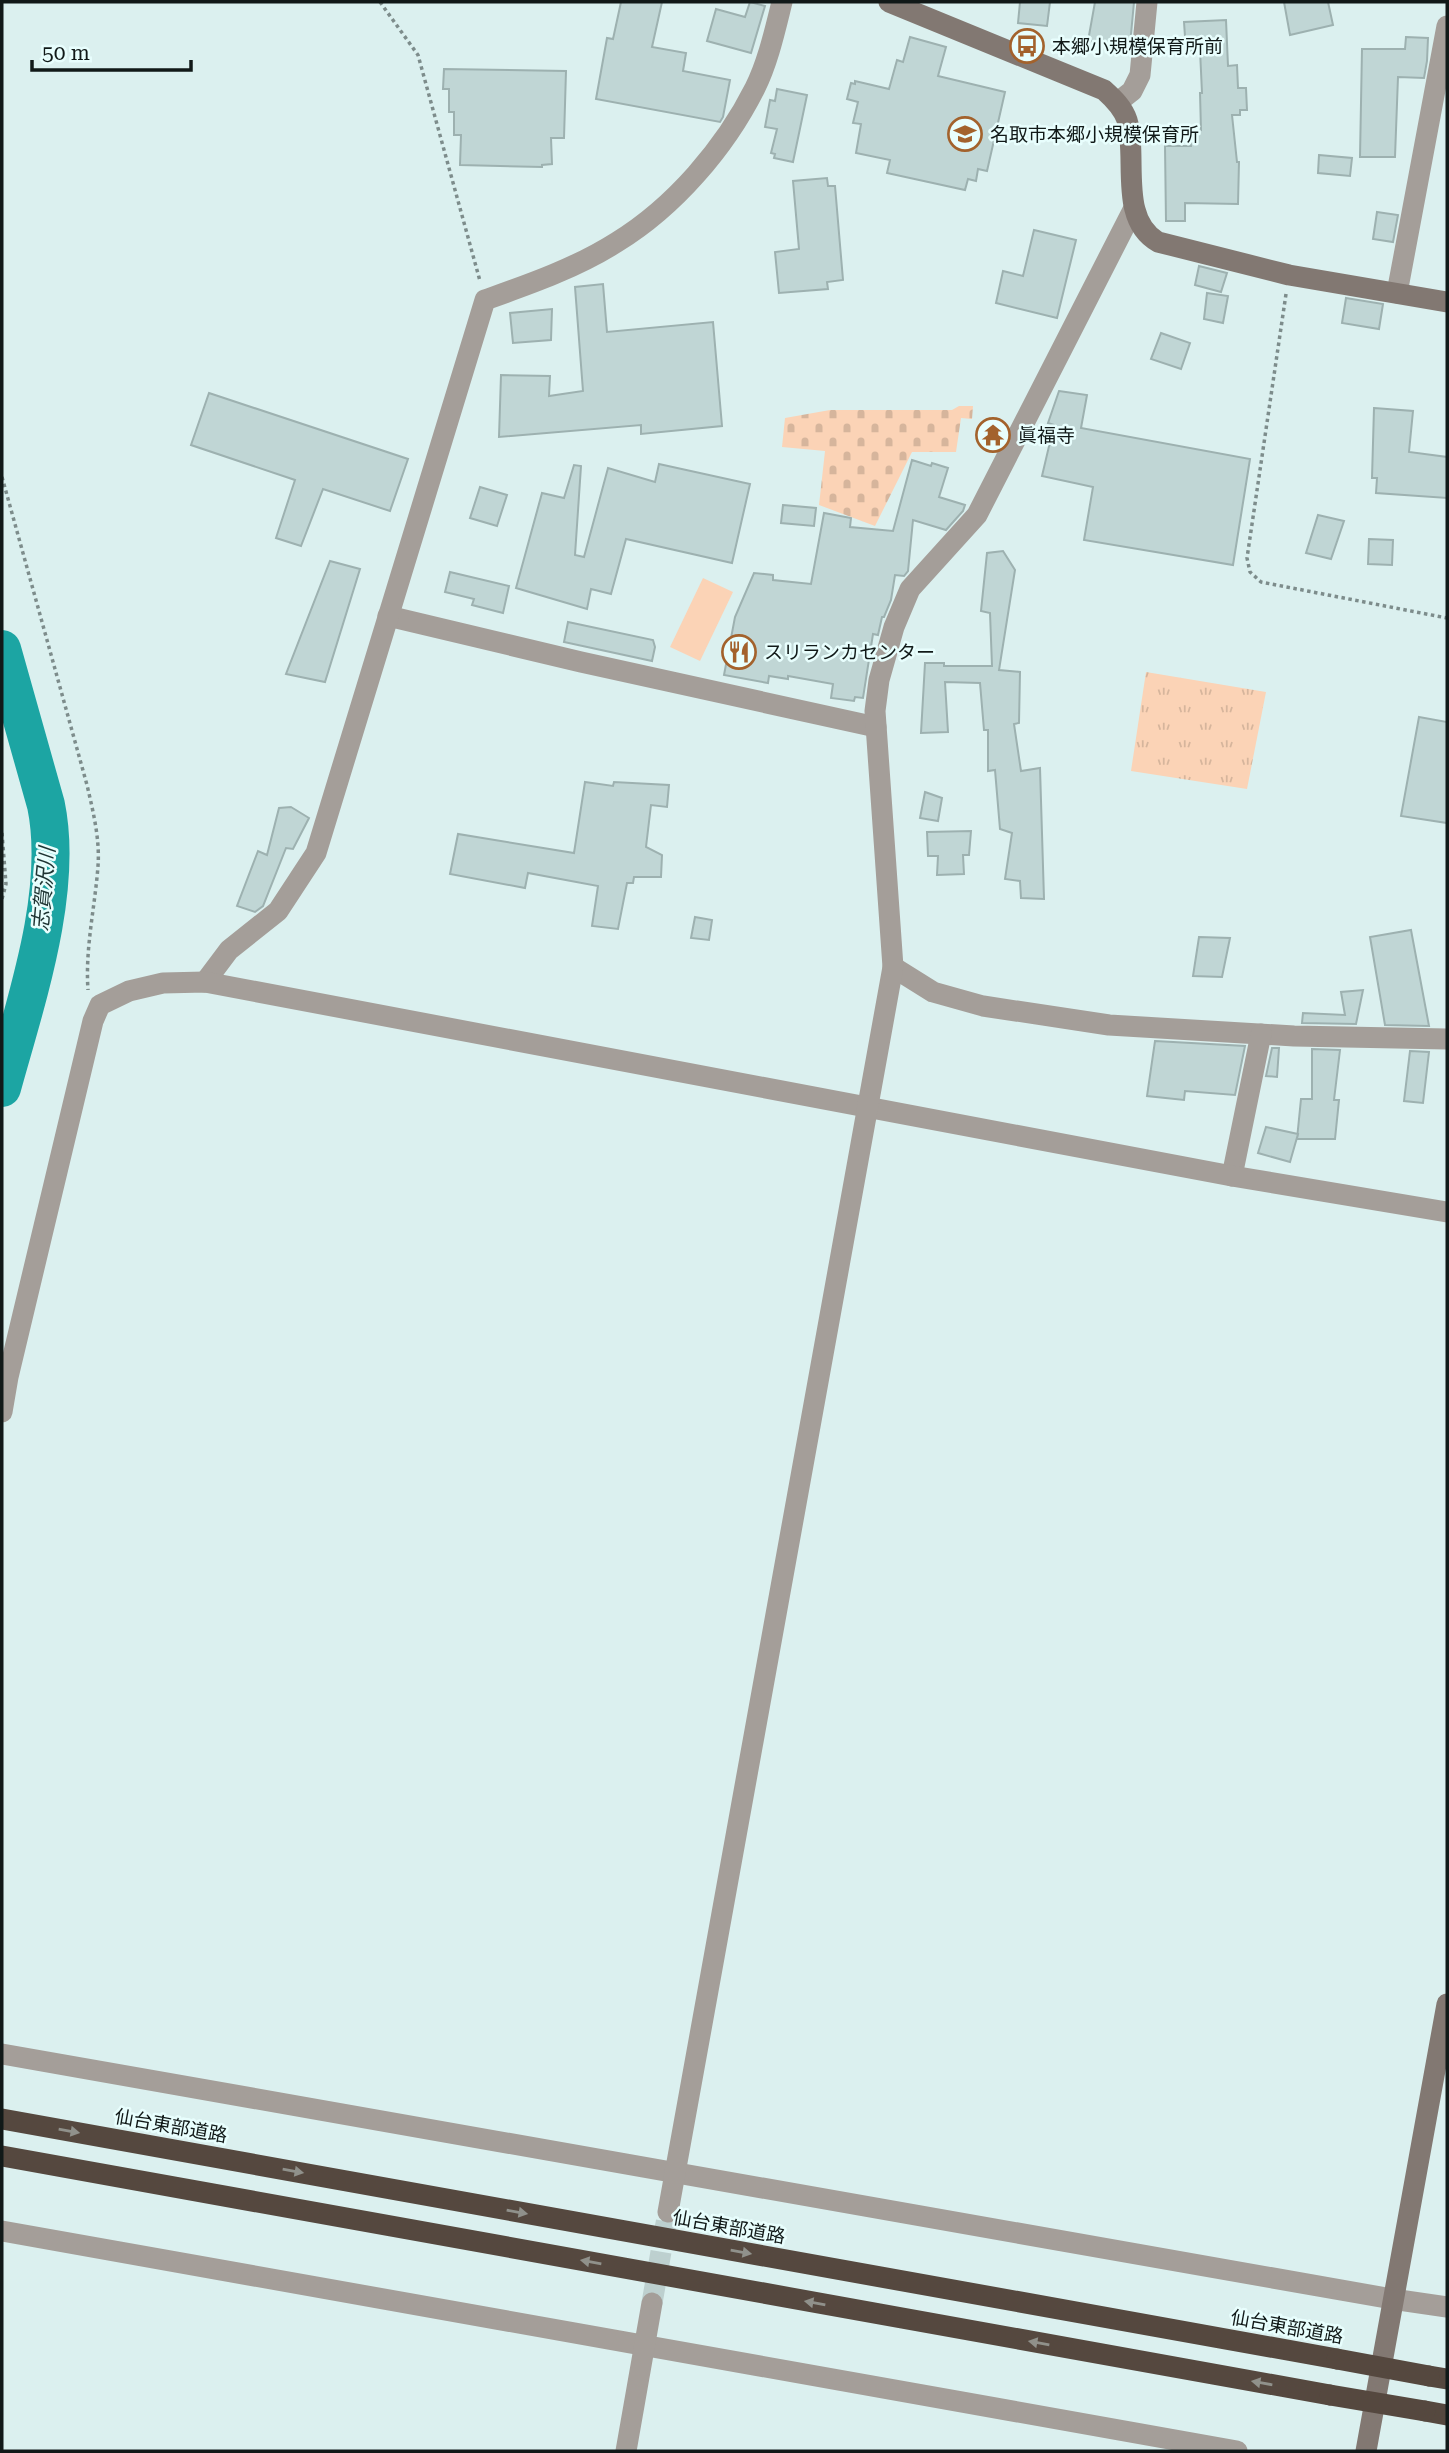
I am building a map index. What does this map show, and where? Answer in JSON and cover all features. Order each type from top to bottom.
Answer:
[{"type":"highway","name":"仙台東部道路","points":[[2,2119],[1438,2377]]},
{"type":"highway","points":[[2,2156],[1447,2415]]},
{"type":"street","points":[[205,982],[229,950],[278,911],[316,853],[485,300],[545,279],[618,242],[673,199],[731,131],[756,86],[782,2]]},
{"type":"street","points":[[889,2],[1104,90],[1118,102],[1127,121],[1134,208],[1142,229],[1158,242],[1289,275],[1447,302]]},
{"type":"street","points":[[1118,102],[1132,91],[1140,75],[1147,2]]},
{"type":"street","points":[[1397,293],[1447,26]]},
{"type":"street","points":[[668,2211],[893,967],[875,710],[879,680],[894,627],[910,589],[977,515],[1134,208]]},
{"type":"street","points":[[388,616],[876,727]]},
{"type":"street","points":[[893,967],[933,992],[984,1006],[1109,1025],[1261,1034],[1447,1039]]},
{"type":"street","points":[[2,1412],[81,1062],[93,1021],[100,1005],[129,991],[163,983],[205,982],[1232,1176],[1447,1212]]},
{"type":"street","points":[[1232,1176],[1261,1034]]},
{"type":"street","points":[[1366,2451],[1447,2004]]},
{"type":"street","points":[[2,2054],[1447,2307]]},
{"type":"street","points":[[2,2231],[1237,2451]]},
{"type":"street","points":[[626,2451],[652,2303]]},
{"type":"path","points":[[380,2],[418,55],[485,300]]},
{"type":"path","points":[[1289,275],[1247,558],[1250,572],[1261,582],[1447,618]]},
{"type":"path","points":[[2,477],[96,826],[99,863],[88,957],[88,990],[100,1005]]},
{"type":"path","points":[[2,833],[6,884],[2,899]]},
{"type":"green space","points":[[959,406],[973,406],[972,419],[961,418],[956,452],[912,452],[875,526],[819,505],[825,451],[782,447],[785,418],[830,410],[952,410]]},
{"type":"green space","points":[[703,578],[733,592],[700,661],[670,647]]},
{"type":"green space","points":[[1146,672],[1266,692],[1247,789],[1131,771]]},
{"type":"building","points":[[621,2],[662,2],[652,47],[686,53],[683,71],[730,80],[720,122],[596,99],[607,38],[613,39]]},
{"type":"building","points":[[750,2],[765,6],[751,53],[707,41],[716,9],[745,17]]},
{"type":"building","points":[[1020,2],[1050,2],[1047,26],[1018,23]]},
{"type":"building","points":[[1095,2],[1134,2],[1130,45],[1088,41]]},
{"type":"building","points":[[1284,2],[1328,2],[1333,25],[1290,35]]},
{"type":"building","points":[[1226,20],[1228,66],[1237,65],[1238,88],[1246,88],[1247,110],[1240,110],[1240,115],[1232,115],[1239,162],[1238,204],[1185,203],[1185,221],[1166,221],[1165,146],[1191,146],[1190,131],[1201,130],[1200,50],[1186,51],[1184,22]]},
{"type":"building","points":[[910,37],[946,47],[938,76],[1005,92],[987,171],[978,169],[976,181],[968,179],[965,190],[887,173],[890,160],[856,153],[861,124],[853,123],[858,102],[847,99],[851,83],[855,84],[855,81],[889,89],[897,60],[903,62]]},
{"type":"building","points":[[1406,37],[1428,38],[1427,61],[1424,78],[1398,77],[1395,157],[1360,157],[1362,49],[1405,49]]},
{"type":"building","points":[[444,69],[566,71],[564,138],[551,138],[552,164],[542,167],[460,165],[461,135],[454,135],[454,112],[449,112],[449,89],[443,89]]},
{"type":"building","points":[[777,89],[807,95],[793,162],[774,158],[775,154],[771,153],[777,129],[765,127],[770,100],[775,101]]},
{"type":"building","points":[[1319,155],[1352,158],[1350,176],[1318,173]]},
{"type":"building","points":[[827,178],[828,186],[835,186],[843,280],[827,282],[828,289],[779,293],[775,252],[799,249],[793,181]]},
{"type":"building","points":[[1377,212],[1398,215],[1393,242],[1373,239]]},
{"type":"building","points":[[1034,230],[1076,240],[1057,318],[996,303],[1003,271],[1023,276]]},
{"type":"building","points":[[1199,266],[1227,273],[1221,292],[1195,285]]},
{"type":"building","points":[[603,284],[607,332],[713,322],[722,426],[641,434],[641,425],[499,437],[501,375],[550,376],[549,396],[583,391],[575,287]]},
{"type":"building","points":[[1207,293],[1228,296],[1223,323],[1204,319]]},
{"type":"building","points":[[1346,298],[1383,304],[1379,329],[1342,323]]},
{"type":"building","points":[[552,309],[551,340],[513,343],[510,313]]},
{"type":"building","points":[[1161,333],[1190,343],[1181,369],[1151,359]]},
{"type":"building","points":[[1059,391],[1087,395],[1081,428],[1250,459],[1233,565],[1084,540],[1093,487],[1042,476],[1054,425],[1048,423]]},
{"type":"building","points":[[209,393],[408,459],[390,511],[323,489],[301,546],[276,538],[295,480],[191,445]]},
{"type":"building","points":[[1374,408],[1413,411],[1409,452],[1447,457],[1447,498],[1376,493],[1377,478],[1372,478]]},
{"type":"building","points":[[988,422],[1005,426],[996,448],[983,445]]},
{"type":"building","points":[[912,460],[948,468],[939,497],[965,505],[946,530],[913,520],[908,571],[904,576],[895,575],[891,600],[882,617],[878,635],[873,634],[863,698],[855,697],[854,701],[831,698],[833,684],[788,676],[788,679],[769,676],[768,683],[724,675],[735,617],[754,573],[773,575],[773,580],[811,584],[824,513],[851,518],[850,527],[893,531]]},
{"type":"building","points":[[659,464],[750,484],[732,563],[626,539],[611,594],[591,589],[587,609],[516,588],[542,493],[564,498],[574,465],[581,466],[575,555],[584,557],[608,468],[655,482]]},
{"type":"building","points":[[480,487],[507,495],[497,526],[470,518]]},
{"type":"building","points":[[783,505],[816,508],[814,526],[781,523]]},
{"type":"building","points":[[1318,515],[1344,521],[1331,559],[1306,553]]},
{"type":"building","points":[[1369,539],[1393,540],[1392,565],[1368,564]]},
{"type":"building","points":[[1003,551],[1015,570],[999,670],[1020,672],[1019,723],[1014,724],[1021,771],[1040,768],[1044,899],[1021,898],[1020,881],[1005,879],[1012,833],[1000,829],[995,770],[988,771],[988,730],[984,730],[980,683],[945,682],[948,732],[921,733],[925,663],[944,663],[944,666],[992,666],[990,613],[981,611],[987,553]]},
{"type":"building","points":[[330,561],[360,569],[325,682],[286,674]]},
{"type":"building","points":[[450,572],[509,586],[503,613],[472,605],[474,599],[445,592]]},
{"type":"building","points":[[568,622],[653,640],[655,647],[652,661],[564,642]]},
{"type":"building","points":[[1419,717],[1447,722],[1447,823],[1401,816]]},
{"type":"building","points":[[585,782],[613,786],[614,782],[669,785],[667,807],[651,805],[646,847],[662,855],[661,877],[634,877],[633,883],[627,883],[618,929],[592,926],[598,886],[528,873],[525,888],[450,874],[458,834],[574,853]]},
{"type":"building","points":[[925,792],[942,798],[938,821],[920,818]]},
{"type":"building","points":[[291,807],[309,818],[293,849],[286,848],[263,906],[255,912],[237,906],[258,851],[267,855],[279,808]]},
{"type":"building","points":[[971,831],[969,855],[963,855],[964,874],[937,875],[938,856],[928,856],[927,832]]},
{"type":"building","points":[[695,917],[712,920],[709,940],[691,938]]},
{"type":"building","points":[[1411,930],[1429,1026],[1385,1025],[1370,937]]},
{"type":"building","points":[[1199,937],[1230,938],[1222,977],[1193,976]]},
{"type":"building","points":[[1363,990],[1356,1024],[1302,1023],[1303,1013],[1345,1015],[1341,992]]},
{"type":"building","points":[[1155,1041],[1245,1046],[1235,1095],[1185,1091],[1184,1100],[1147,1096]]},
{"type":"building","points":[[1272,1048],[1279,1048],[1277,1077],[1266,1076]]},
{"type":"building","points":[[1312,1049],[1340,1050],[1334,1100],[1339,1100],[1335,1139],[1297,1139],[1301,1099],[1312,1099]]},
{"type":"building","points":[[1410,1051],[1429,1052],[1423,1103],[1404,1101]]},
{"type":"building","points":[[1266,1127],[1298,1134],[1290,1162],[1258,1153]]},
{"type":"waterway","name":"志賀沢川","points":[[2,649],[46,805],[50,839],[50,874],[39,948],[2,1088]]},
{"type":"tunnel","points":[[652,2303],[668,2212]]},
{"type":"place","name":"本郷小規模保育所前","points":[[1027,46]]},
{"type":"place","name":"名取市本郷小規模保育所","points":[[965,134]]},
{"type":"place","name":"眞福寺","points":[[993,435]]},
{"type":"place","name":"スリランカセンター","points":[[739,652]]}]
